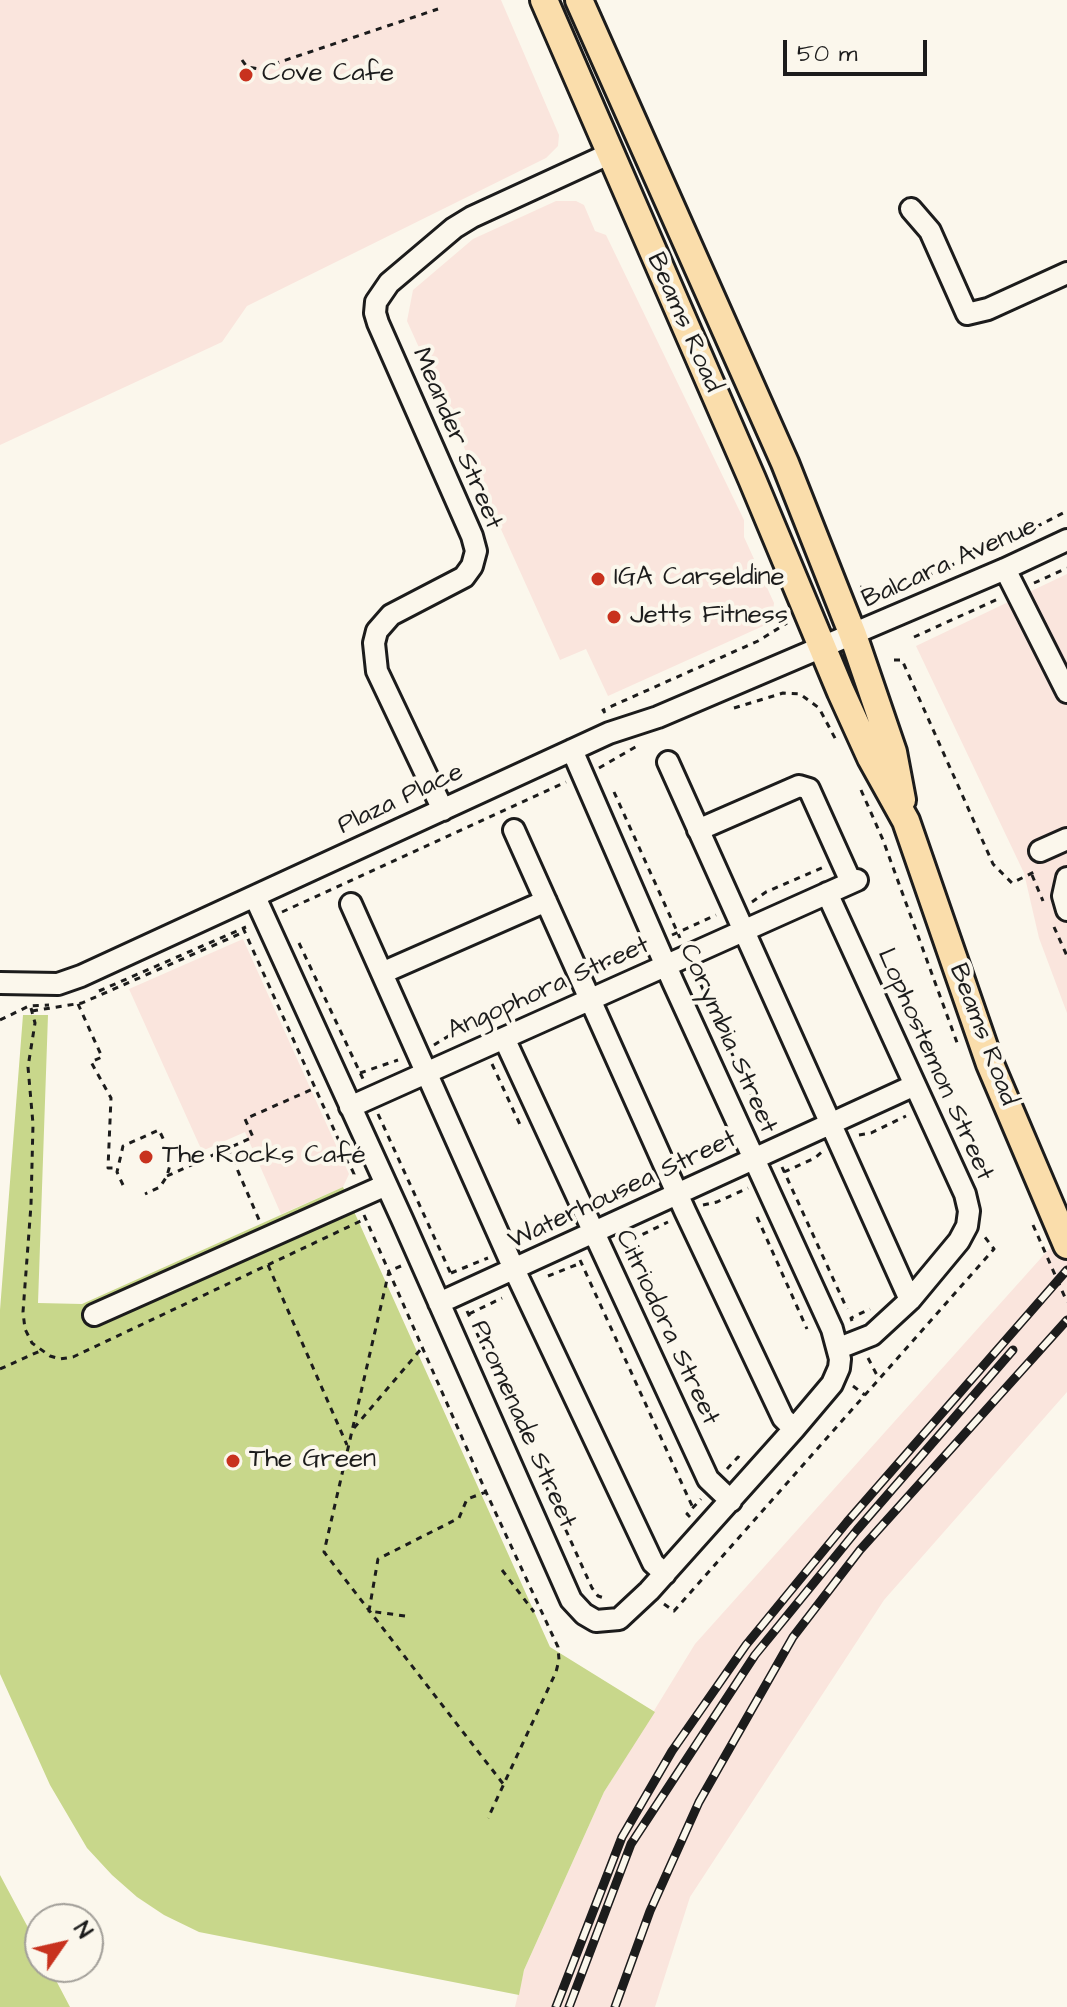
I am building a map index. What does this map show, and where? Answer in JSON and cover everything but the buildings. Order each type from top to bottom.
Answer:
[{"type":"main road","name":"Beams Road","points":[[544,0],[822,647],[871,758],[906,821]]},
{"type":"main road","name":"Beams Road","points":[[579,0],[785,463],[853,635],[893,752],[906,821],[1043,1219],[1067,1245]]},
{"type":"street","name":"Meander Street","points":[[443,810],[377,671],[374,643],[377,631],[391,615],[464,577],[472,566],[476,551],[378,323],[376,302],[389,283],[463,222],[609,154]]},
{"type":"street","points":[[911,209],[930,231],[967,314],[988,309],[1067,273]]},
{"type":"street","name":"Balcara Avenue","points":[[853,635],[1067,540]]},
{"type":"street","points":[[1005,569],[1067,692]]},
{"type":"street","points":[[822,647],[853,635]]},
{"type":"street","name":"Plaza Place","points":[[0,983],[58,984],[81,976],[609,733],[658,717],[822,647]]},
{"type":"street","name":"Corymbia Street","points":[[572,750],[665,966],[839,1348]]},
{"type":"street","points":[[668,762],[910,1300]]},
{"type":"street","points":[[698,830],[799,786],[809,789],[840,859]]},
{"type":"street","points":[[514,830],[677,1194],[783,1418],[794,1429]]},
{"type":"street","points":[[1041,859],[1067,839]]},
{"type":"street","name":"Angophora Street","points":[[350,1107],[423,1064],[504,1038],[586,990],[665,966],[688,956],[739,922],[854,881],[840,859]]},
{"type":"street","points":[[1067,878],[1063,896],[1067,910]]},
{"type":"street","name":"Lophostemon Street","points":[[827,893],[965,1194],[969,1211],[967,1226],[959,1241],[910,1300],[872,1335],[839,1348]]},
{"type":"street","name":"Promenade Street","points":[[255,897],[571,1600],[584,1614],[596,1621],[619,1619],[636,1606],[832,1384],[839,1368],[839,1348]]},
{"type":"street","points":[[382,973],[546,901]]},
{"type":"street","points":[[351,904],[514,1269],[653,1563],[665,1574]]},
{"type":"street","name":"Citriodora Street","points":[[504,1038],[708,1479],[731,1501]]},
{"type":"street","name":"Waterhousea Street","points":[[439,1303],[915,1085]]},
{"type":"street","points":[[94,1315],[386,1185]]},
{"type":"path","points":[[242,60],[247,67],[259,69],[438,9]]},
{"type":"path","points":[[860,587],[883,595],[1067,511]]},
{"type":"path","points":[[914,637],[1067,568]]},
{"type":"path","points":[[603,710],[758,641],[787,623]]},
{"type":"path","points":[[894,660],[902,660],[993,864],[1012,883],[1041,859]]},
{"type":"path","points":[[774,695],[792,693],[814,703],[838,744]]},
{"type":"path","points":[[279,914],[583,775],[622,753]]},
{"type":"path","points":[[608,780],[847,1309]]},
{"type":"path","points":[[858,783],[883,840]]},
{"type":"path","points":[[360,1073],[423,1064],[455,1032],[555,987],[586,990],[611,962],[710,917],[739,922],[766,892],[840,859]]},
{"type":"path","points":[[32,1011],[78,1004],[244,930],[354,1174],[350,1187],[558,1647],[556,1672],[488,1818]]},
{"type":"path","points":[[296,938],[592,1588]]},
{"type":"path","points":[[78,1004],[102,1057],[91,1062],[111,1098],[108,1168],[117,1168]]},
{"type":"path","points":[[0,1020],[30,1006],[35,1023],[28,1067],[33,1138],[23,1312],[25,1329],[32,1343],[41,1351],[60,1359],[73,1357],[365,1219]]},
{"type":"path","points":[[492,1064],[525,1135]]},
{"type":"path","points":[[167,1176],[253,1137],[245,1119],[315,1088]]},
{"type":"path","points":[[123,1185],[117,1168],[123,1146],[159,1130],[170,1158],[167,1176],[160,1187],[145,1194]]},
{"type":"path","points":[[228,1148],[262,1226]]},
{"type":"path","points":[[1043,1219],[1067,1302]]},
{"type":"path","points":[[566,1221],[570,1244],[693,1508]]},
{"type":"path","points":[[389,1271],[439,1249]]},
{"type":"path","points":[[268,1265],[348,1445]]},
{"type":"path","points":[[389,1271],[324,1552],[504,1785]]},
{"type":"path","points":[[351,1431],[422,1347]]},
{"type":"path","points":[[0,1369],[41,1351]]},
{"type":"path","points":[[369,1611],[378,1559],[459,1518],[467,1499],[486,1492]]},
{"type":"path","points":[[502,1570],[534,1612]]},
{"type":"path","points":[[369,1611],[405,1616]]},
{"type":"shaded area","points":[[0,0],[501,0],[559,135],[558,146],[546,158],[247,306],[222,342],[0,445]]},
{"type":"shaded area","points":[[556,201],[576,201],[584,205],[595,231],[606,235],[744,520],[744,537],[774,603],[772,622],[608,696],[586,649],[560,660],[407,321],[413,290],[473,239]]},
{"type":"shaded area","points":[[1067,574],[1067,1013],[1039,938],[1024,873],[916,646]]},
{"type":"shaded area","points":[[243,939],[349,1174],[343,1187],[281,1214],[245,1132],[202,1151],[129,989]]},
{"type":"shaded area","points":[[1067,1229],[1067,1392],[884,1600],[690,1897],[655,2007],[515,2007],[524,1970],[604,1792],[695,1644]]},
{"type":"green space","name":"The Green","points":[[23,1015],[48,1015],[38,1303],[82,1304],[343,1187],[550,1647],[655,1712],[604,1792],[524,1970],[519,1995],[199,1932],[164,1915],[112,1875],[87,1848],[50,1785],[0,1674],[0,1310]]},
{"type":"green space","points":[[0,1875],[24,1920],[24,1983],[57,1983],[70,2007],[0,2007]]},
{"type":"railway","points":[[556,2007],[622,1837],[672,1751],[746,1645],[847,1522],[1067,1270]]},
{"type":"railway","points":[[615,2007],[650,1911],[699,1802],[793,1637],[860,1550],[1067,1320]]},
{"type":"railway","points":[[569,2007],[631,1844],[755,1655],[857,1530],[1013,1350]]},
{"type":"place","name":"Cove Cafe","points":[[246,75]]},
{"type":"place","name":"IGA Carseldine","points":[[598,579]]},
{"type":"place","name":"Jetts Fitness","points":[[614,617]]},
{"type":"place","name":"The Rocks Café","points":[[146,1157]]},
{"type":"place","name":"The Green","points":[[233,1461]]}]
